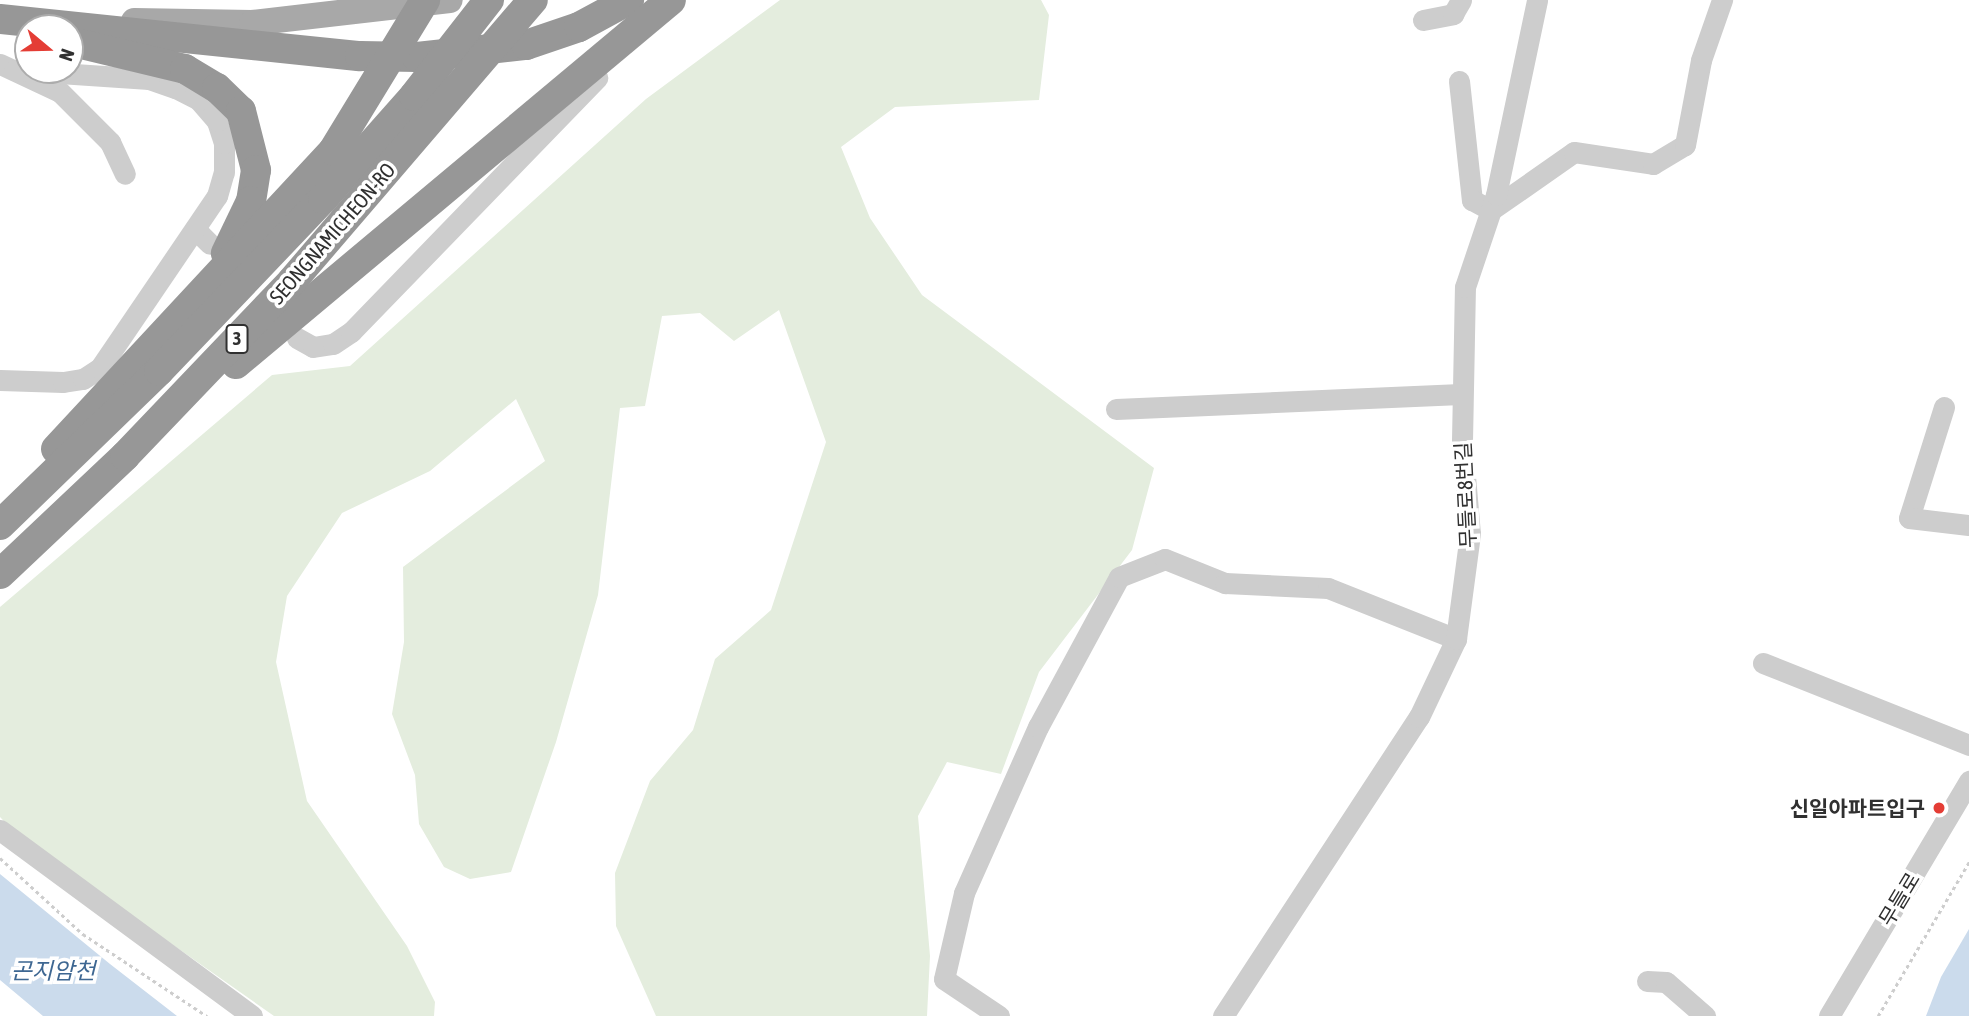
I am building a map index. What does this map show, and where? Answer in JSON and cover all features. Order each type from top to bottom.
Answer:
[{"type":"highway","points":[[0,519],[82,416],[190,309],[333,151],[368,99],[425,0]]},
{"type":"highway","name":"SEONGNAMICHEON-RO","points":[[0,525],[159,371],[414,96],[489,0]]},
{"type":"highway","name":"SEONGNAMICHEON-RO","points":[[0,574],[125,456],[292,281],[533,0]]},
{"type":"highway","points":[[125,456],[673,0]]},
{"type":"highway","points":[[0,19],[359,56],[417,57],[526,45],[579,27],[623,4]]},
{"type":"highway","points":[[84,45],[185,69],[217,88],[241,111],[256,170],[251,201],[239,233],[190,309]]},
{"type":"main road","points":[[0,4],[129,21],[252,23],[450,0]]},
{"type":"street","points":[[297,338],[313,347],[333,344],[351,332],[673,0]]},
{"type":"street","points":[[1423,20],[1453,14],[1461,0]]},
{"type":"street","name":"무들로8번길","points":[[1223,1016],[1419,717],[1456,639],[1471,534],[1464,485],[1461,394],[1465,287],[1491,210],[1518,104],[1537,0]]},
{"type":"street","points":[[1459,80],[1472,200],[1491,210],[1574,152],[1653,164],[1685,145],[1701,60],[1722,0]]},
{"type":"street","points":[[7,67],[60,92],[110,142],[125,174]]},
{"type":"street","points":[[0,380],[63,382],[83,379],[100,368],[203,237],[224,173],[224,143],[217,121],[199,100],[149,79],[7,67]]},
{"type":"street","points":[[1116,409],[1461,394]]},
{"type":"street","points":[[1944,407],[1909,518],[1969,525]]},
{"type":"street","points":[[999,1016],[944,979],[964,893],[1038,727],[1119,577],[1165,559],[1225,583],[1328,588],[1456,639]]},
{"type":"street","points":[[1763,663],[1969,745]]},
{"type":"street","name":"무들로","points":[[1829,1016],[1969,781]]},
{"type":"street","points":[[0,830],[252,1016]]},
{"type":"street","points":[[1647,981],[1666,982],[1704,1016]]},
{"type":"path","points":[[0,858],[83,934],[207,1016]]},
{"type":"path","points":[[1878,1016],[1969,862]]},
{"type":"green space","points":[[780,0],[1041,0],[1049,15],[1039,100],[895,107],[841,147],[870,218],[922,295],[1154,468],[1132,550],[1039,672],[1001,774],[947,762],[918,816],[930,956],[927,1016],[656,1016],[616,926],[615,873],[650,781],[693,730],[715,659],[771,610],[826,442],[779,310],[734,341],[700,313],[662,316],[645,406],[620,408],[598,595],[556,742],[511,872],[470,879],[444,867],[419,824],[415,775],[392,714],[404,642],[403,567],[545,461],[516,399],[430,471],[342,513],[287,596],[276,662],[307,801],[407,946],[435,1002],[434,1016],[274,1016],[18,836],[0,817],[0,607],[272,375],[350,366],[646,99]]},
{"type":"water","name":"곤지암천","points":[[0,874],[177,1016],[43,1016],[0,980]]},
{"type":"water","points":[[1969,929],[1969,1016],[1926,1016],[1941,977]]},
{"type":"place","name":"신일아파트입구","points":[[1939,808]]}]
